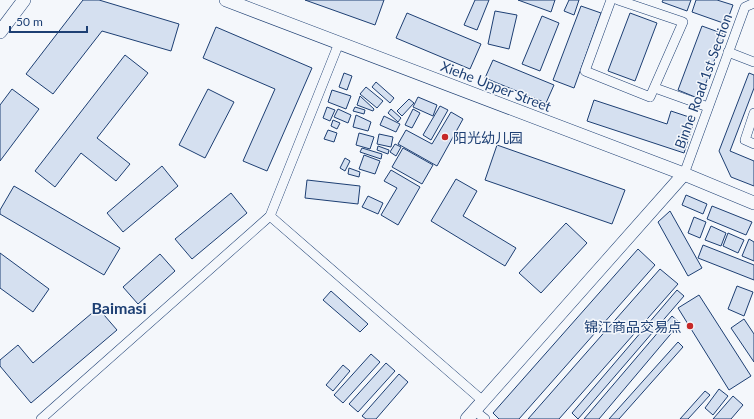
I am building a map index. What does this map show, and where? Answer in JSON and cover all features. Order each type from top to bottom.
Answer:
[{"type":"street","points":[[0,32],[24,0]]},
{"type":"street","name":"Xiehe Upper Street","points":[[226,0],[684,174],[754,203]]},
{"type":"street","points":[[611,0],[585,71],[650,97],[683,22],[618,0]]},
{"type":"street","name":"Binhe Road 1st Section","points":[[684,174],[745,7],[754,3]]},
{"type":"street","points":[[42,419],[270,216],[339,43]]},
{"type":"street","points":[[728,52],[754,62]]},
{"type":"street","points":[[655,88],[708,107]]},
{"type":"street","points":[[754,113],[745,140],[754,144]]},
{"type":"street","points":[[270,216],[477,412],[684,174]]},
{"type":"building","points":[[83,0],[99,0],[179,24],[171,51],[102,31],[53,94],[26,74]]},
{"type":"building","points":[[305,0],[384,0],[375,25]]},
{"type":"building","points":[[475,0],[489,0],[477,30],[464,25]]},
{"type":"building","points":[[518,0],[555,0],[551,12]]},
{"type":"building","points":[[569,0],[579,0],[574,15],[564,11]]},
{"type":"building","points":[[663,0],[691,0],[687,11],[662,2]]},
{"type":"building","points":[[696,0],[717,0],[733,5],[726,24],[692,12]]},
{"type":"building","points":[[581,6],[601,13],[574,88],[553,80]]},
{"type":"building","points":[[495,11],[517,15],[509,49],[488,44]]},
{"type":"building","points":[[407,13],[481,44],[470,69],[396,38]]},
{"type":"building","points":[[630,13],[657,23],[635,81],[608,71]]},
{"type":"building","points":[[542,16],[559,23],[540,71],[522,64]]},
{"type":"building","points":[[702,26],[724,34],[700,99],[678,90]]},
{"type":"building","points":[[216,27],[312,68],[267,171],[243,161],[275,89],[203,58]]},
{"type":"building","points":[[125,55],[148,73],[97,138],[130,164],[116,181],[81,153],[55,187],[35,171]]},
{"type":"building","points":[[493,60],[554,85],[546,103],[485,78]]},
{"type":"building","points":[[344,73],[352,76],[347,90],[339,87]]},
{"type":"building","points":[[749,73],[754,75],[754,88],[730,151],[754,161],[754,186],[731,177],[719,151]]},
{"type":"building","points":[[376,82],[394,98],[390,103],[372,87]]},
{"type":"building","points":[[366,87],[383,101],[377,108],[360,94]]},
{"type":"building","points":[[12,89],[39,109],[0,161],[0,105]]},
{"type":"building","points":[[208,89],[234,102],[205,158],[179,145]]},
{"type":"building","points":[[332,90],[351,96],[346,109],[328,102]]},
{"type":"building","points":[[360,96],[374,109],[373,111],[357,105]]},
{"type":"building","points":[[418,97],[437,105],[433,116],[413,107]]},
{"type":"building","points":[[409,99],[414,103],[402,116],[397,111]]},
{"type":"building","points":[[594,100],[667,124],[671,111],[695,119],[684,153],[587,121]]},
{"type":"building","points":[[440,106],[448,110],[431,140],[423,135]]},
{"type":"building","points":[[327,107],[335,110],[330,121],[323,118]]},
{"type":"building","points":[[355,107],[365,110],[364,114],[353,111]]},
{"type":"building","points":[[338,109],[351,115],[348,123],[334,117]]},
{"type":"building","points":[[391,109],[401,118],[398,122],[388,113]]},
{"type":"building","points":[[413,109],[420,113],[412,128],[405,125]]},
{"type":"building","name":"阳光幼儿园","points":[[451,112],[463,119],[437,166],[398,144],[406,130],[432,144]]},
{"type":"building","points":[[356,115],[371,122],[368,131],[353,127]]},
{"type":"building","points":[[384,116],[400,124],[396,132],[380,125]]},
{"type":"building","points":[[333,120],[340,123],[337,129],[331,126]]},
{"type":"building","points":[[328,130],[337,133],[334,142],[324,139]]},
{"type":"building","points":[[359,133],[374,137],[370,149],[356,145]]},
{"type":"building","points":[[379,134],[393,137],[391,147],[377,144]]},
{"type":"building","points":[[395,144],[401,147],[396,156],[390,152]]},
{"type":"building","points":[[497,145],[625,190],[612,224],[485,180]]},
{"type":"building","points":[[378,146],[389,150],[388,154],[377,150]]},
{"type":"building","points":[[362,148],[382,154],[381,159],[360,152]]},
{"type":"building","points":[[403,148],[433,165],[422,184],[392,167]]},
{"type":"building","points":[[364,155],[380,161],[375,174],[359,169]]},
{"type":"building","points":[[345,158],[350,161],[345,171],[340,168]]},
{"type":"building","points":[[162,166],[178,186],[123,232],[107,213]]},
{"type":"building","points":[[349,168],[360,172],[359,177],[348,174]]},
{"type":"building","points":[[391,170],[420,187],[398,225],[381,215],[397,188],[384,181]]},
{"type":"building","points":[[456,179],[477,191],[463,216],[516,248],[505,266],[431,221]]},
{"type":"building","points":[[307,180],[360,186],[358,204],[305,198]]},
{"type":"building","points":[[14,186],[120,248],[104,275],[0,214],[0,210]]},
{"type":"building","points":[[231,193],[247,213],[192,259],[175,239]]},
{"type":"building","points":[[686,195],[707,204],[703,214],[682,205]]},
{"type":"building","points":[[368,196],[383,203],[378,214],[362,207]]},
{"type":"building","points":[[712,206],[752,222],[746,235],[707,219]]},
{"type":"building","points":[[670,211],[702,268],[688,276],[658,222]]},
{"type":"building","points":[[694,217],[706,222],[700,238],[688,233]]},
{"type":"building","points":[[566,223],[587,243],[541,293],[519,273]]},
{"type":"building","points":[[711,226],[726,233],[721,246],[705,240]]},
{"type":"building","points":[[728,233],[744,240],[738,253],[723,246]]},
{"type":"building","points":[[749,239],[754,242],[754,261],[742,256]]},
{"type":"building","points":[[703,245],[754,265],[754,280],[698,258]]},
{"type":"building","points":[[638,249],[655,265],[519,419],[499,419],[493,413]]},
{"type":"building","points":[[0,253],[49,289],[33,312],[0,288]]},
{"type":"building","points":[[160,254],[175,271],[138,304],[123,287]]},
{"type":"building","points":[[660,269],[678,284],[559,419],[528,419]]},
{"type":"building","points":[[737,286],[753,292],[744,316],[728,309]]},
{"type":"building","points":[[677,290],[684,296],[578,419],[572,413]]},
{"type":"building","points":[[331,291],[368,324],[360,332],[323,300]]},
{"type":"building","points":[[699,295],[751,376],[729,390],[678,308]]},
{"type":"building","points":[[98,308],[117,330],[31,403],[0,366],[0,360],[18,345],[33,363]]},
{"type":"building","points":[[672,316],[680,323],[599,419],[584,419]]},
{"type":"building","points":[[744,319],[754,334],[754,362],[731,328]]},
{"type":"building","points":[[678,342],[683,347],[619,419],[609,419]]},
{"type":"building","points":[[371,354],[380,362],[343,403],[334,395]]},
{"type":"building","points":[[386,363],[395,371],[358,412],[349,404]]},
{"type":"building","points":[[343,365],[350,371],[333,391],[326,385]]},
{"type":"building","points":[[399,374],[408,382],[376,419],[366,419],[362,416]]},
{"type":"building","points":[[719,389],[728,396],[713,415],[705,408]]},
{"type":"building","points":[[705,391],[710,395],[688,419],[680,419]]},
{"type":"building","points":[[733,396],[743,405],[731,419],[713,419]]},
{"type":"place","name":"阳光幼儿园","points":[[445,137]]},
{"type":"place","name":"锦江商品交易点","points":[[690,326]]},
{"type":"district","name":"Baimasi","points":[[119,307]]}]
